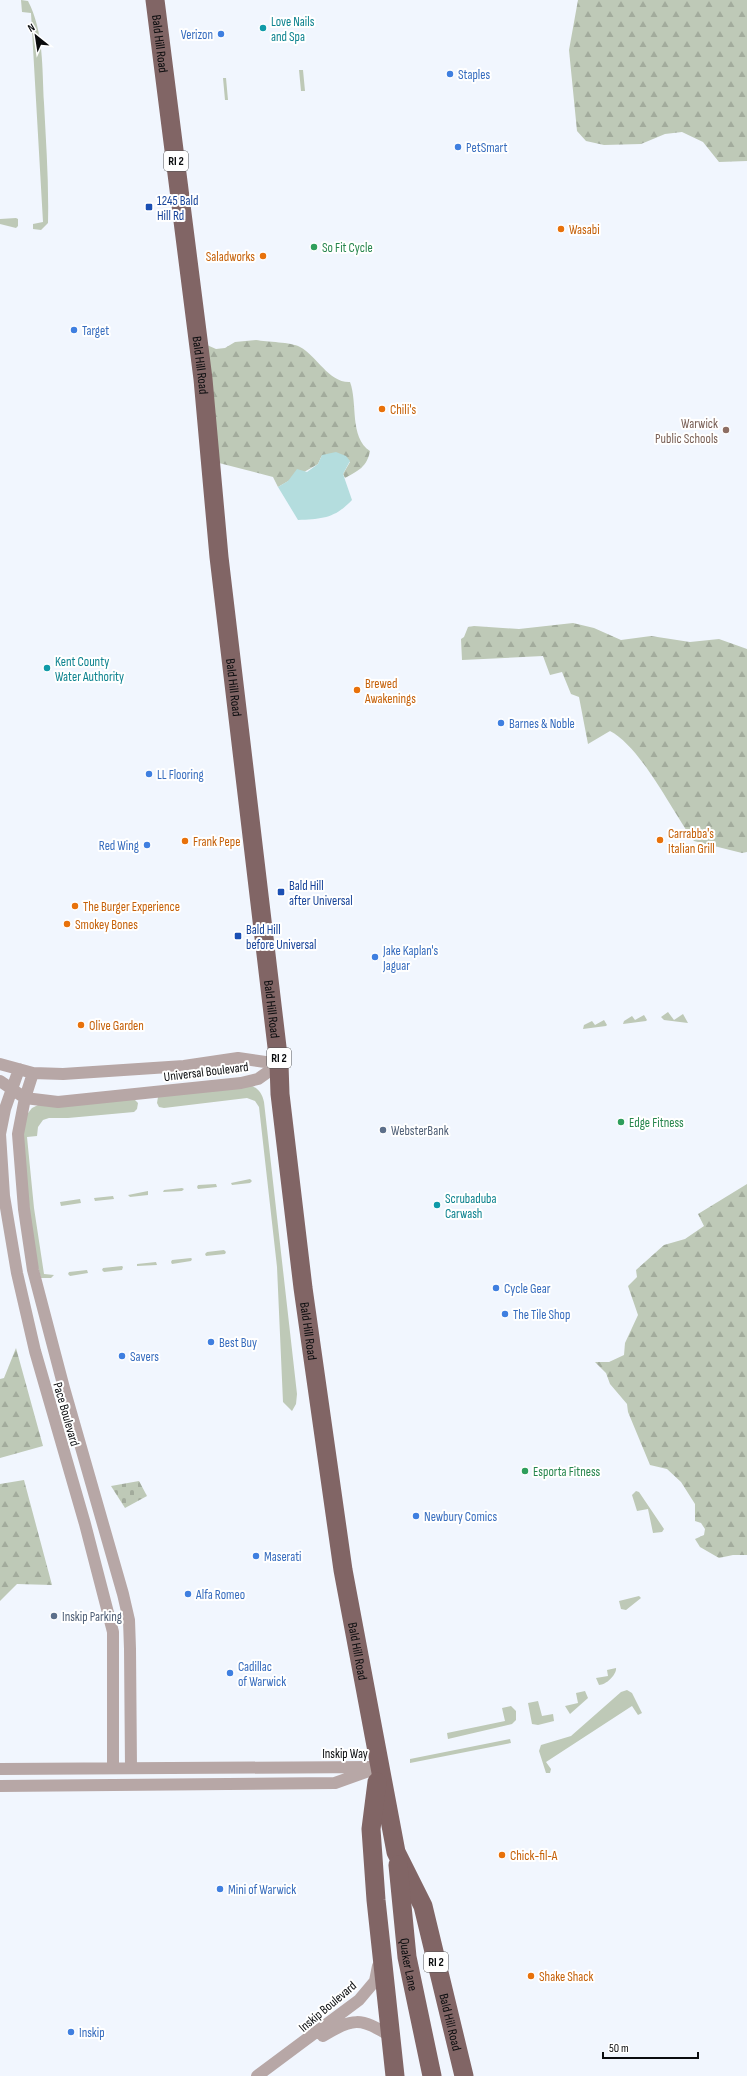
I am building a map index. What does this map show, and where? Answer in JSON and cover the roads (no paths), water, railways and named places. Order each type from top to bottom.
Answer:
[{"type":"main road","name":"Bald Hill Road","points":[[155,0],[203,379],[219,557],[279,1064],[280,1094],[303,1288],[342,1562],[396,1852],[423,1906],[464,2076]]},
{"type":"main road","points":[[380,1767],[371,1829],[380,1945],[395,2076]]},
{"type":"main road","name":"Quaker Lane","points":[[396,1852],[407,1957],[432,2076]]},
{"type":"street","name":"Universal Boulevard","points":[[0,1064],[33,1073],[63,1074],[184,1066],[238,1058],[279,1064]]},
{"type":"street","name":"Universal Boulevard","points":[[0,1081],[25,1098],[58,1102],[241,1083],[258,1079],[279,1064]]},
{"type":"street","name":"Pace Boulevard","points":[[19,1069],[11,1088],[0,1134],[1,1162],[7,1215],[16,1273],[35,1350],[87,1531],[113,1632],[113,1768]]},
{"type":"street","name":"Pace Boulevard","points":[[33,1073],[25,1098],[18,1134],[24,1209],[33,1270],[64,1388],[123,1594],[128,1620],[131,1768]]},
{"type":"street","name":"Inskip Way","points":[[0,1769],[380,1767]]},
{"type":"street","name":"Inskip Way","points":[[0,1786],[335,1783],[380,1767]]},
{"type":"street","name":"Inskip Boulevard","points":[[257,2076],[303,2044],[318,2030],[360,2000],[375,1981],[380,1945]]},
{"type":"street","name":"Inskip Boulevard","points":[[303,2044],[323,2036],[340,2025],[359,2021],[375,2026],[390,2036]]},
{"type":"place","name":"Love Nails and Spa","points":[[263,28]]},
{"type":"place","name":"Verizon","points":[[221,34]]},
{"type":"place","name":"Staples","points":[[450,74]]},
{"type":"place","name":"PetSmart","points":[[458,147]]},
{"type":"place","name":"1245 Bald Hill Rd","points":[[149,207]]},
{"type":"place","name":"Wasabi","points":[[561,229]]},
{"type":"place","name":"So Fit Cycle","points":[[314,247]]},
{"type":"place","name":"Saladworks","points":[[263,256]]},
{"type":"place","name":"Target","points":[[74,330]]},
{"type":"place","name":"Chili's","points":[[382,409]]},
{"type":"place","name":"Warwick Public Schools","points":[[726,430]]},
{"type":"place","name":"Kent County Water Authority","points":[[47,668]]},
{"type":"place","name":"Brewed Awakenings","points":[[357,690]]},
{"type":"place","name":"Barnes & Noble","points":[[501,723]]},
{"type":"place","name":"LL Flooring","points":[[149,774]]},
{"type":"place","name":"Carrabba's Italian Grill","points":[[660,840]]},
{"type":"place","name":"Frank Pepe","points":[[185,841]]},
{"type":"place","name":"Red Wing","points":[[147,845]]},
{"type":"place","name":"Bald Hill after Universal","points":[[281,892]]},
{"type":"place","name":"The Burger Experience","points":[[75,906]]},
{"type":"place","name":"Smokey Bones","points":[[67,924]]},
{"type":"place","name":"Bald Hill before Universal","points":[[238,936]]},
{"type":"place","name":"Jake Kaplan's Jaguar","points":[[375,957]]},
{"type":"place","name":"Olive Garden","points":[[81,1025]]},
{"type":"place","name":"Edge Fitness","points":[[621,1122]]},
{"type":"place","name":"WebsterBank","points":[[383,1130]]},
{"type":"place","name":"Scrubaduba Carwash","points":[[437,1205]]},
{"type":"place","name":"Cycle Gear","points":[[496,1288]]},
{"type":"place","name":"The Tile Shop","points":[[505,1314]]},
{"type":"place","name":"Best Buy","points":[[211,1342]]},
{"type":"place","name":"Savers","points":[[122,1356]]},
{"type":"place","name":"Esporta Fitness","points":[[525,1471]]},
{"type":"place","name":"Newbury Comics","points":[[416,1516]]},
{"type":"place","name":"Maserati","points":[[256,1556]]},
{"type":"place","name":"Alfa Romeo","points":[[188,1594]]},
{"type":"place","name":"Inskip Parking","points":[[54,1616]]},
{"type":"place","name":"Cadillac of Warwick","points":[[230,1673]]},
{"type":"place","name":"Chick-fil-A","points":[[502,1855]]},
{"type":"place","name":"Mini of Warwick","points":[[220,1889]]},
{"type":"place","name":"Shake Shack","points":[[531,1976]]},
{"type":"place","name":"Inskip","points":[[71,2032]]}]
